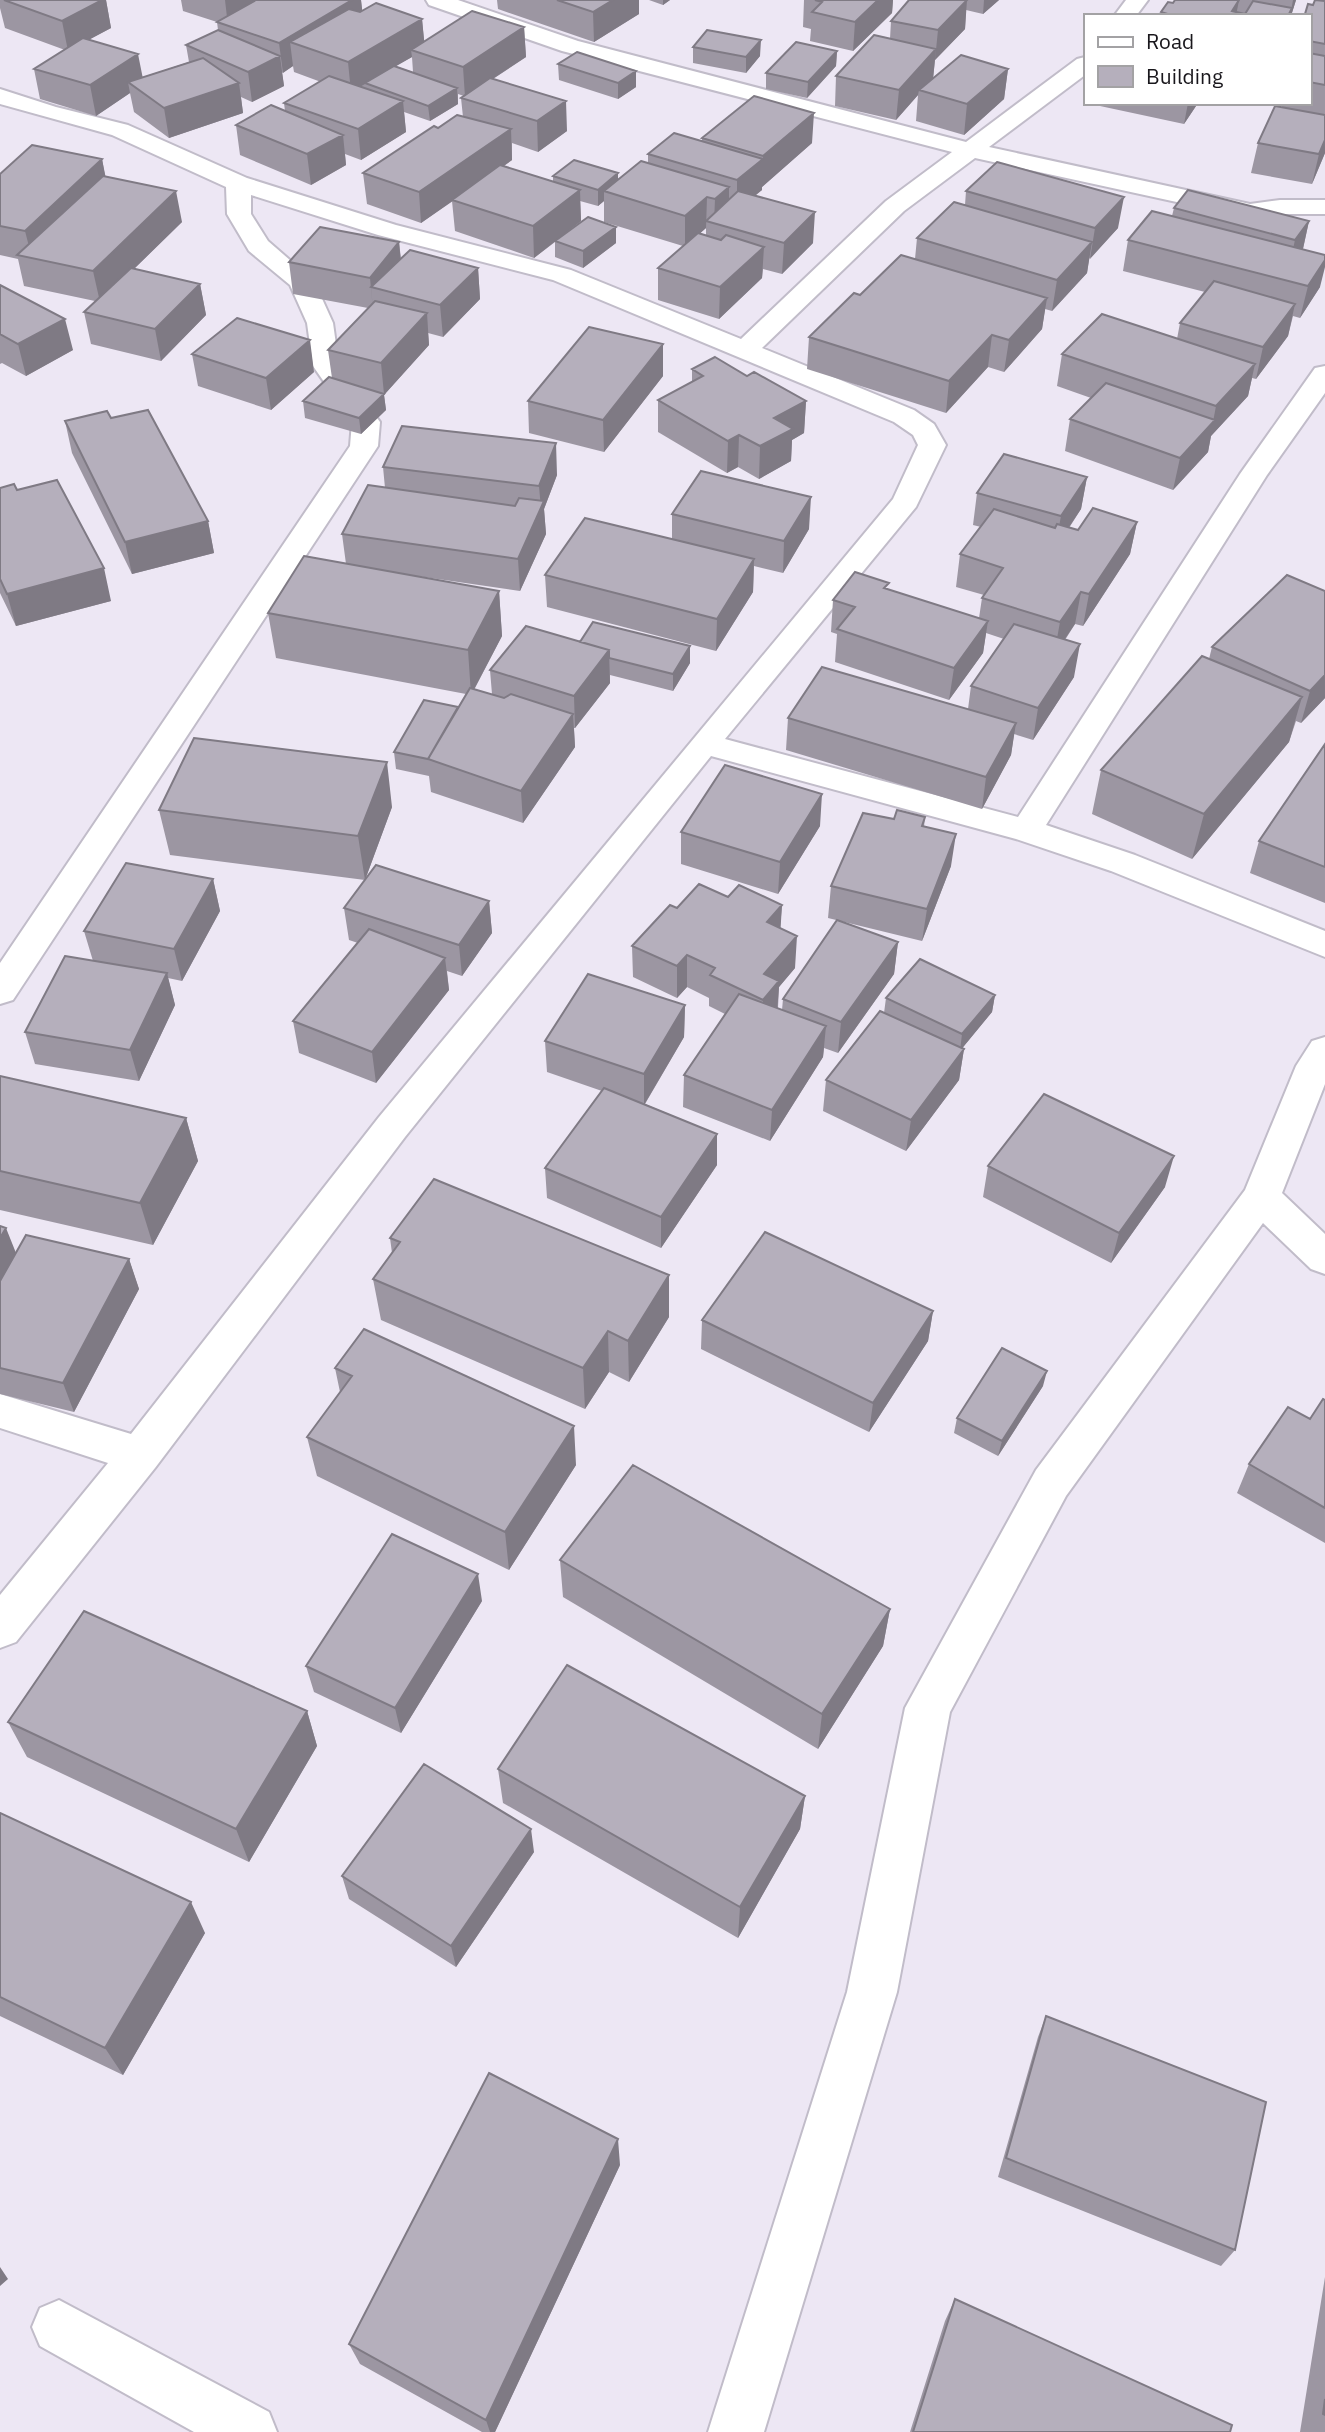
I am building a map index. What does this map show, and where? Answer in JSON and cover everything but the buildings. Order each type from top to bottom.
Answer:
[{"type":"street","points":[[439,0],[570,46],[971,150],[1250,211],[1280,207],[1325,207]]},
{"type":"street","points":[[745,350],[895,206],[1084,65]]},
{"type":"street","points":[[0,96],[48,113],[120,131],[238,183],[387,230],[562,275],[904,416],[924,430],[932,445],[906,501],[392,1127],[139,1455],[0,1628]]},
{"type":"street","points":[[0,991],[365,446],[366,422],[326,366],[320,323],[301,281],[258,246],[239,214],[238,183]]},
{"type":"street","points":[[1026,830],[1254,474],[1325,374]]},
{"type":"street","points":[[704,744],[1026,830],[1123,863],[1325,945]]},
{"type":"street","points":[[736,2432],[872,1992],[928,1708],[1052,1483],[1261,1197],[1314,1066],[1325,1050]]},
{"type":"street","points":[[1261,1197],[1325,1258]]},
{"type":"street","points":[[0,1411],[139,1455]]},
{"type":"street","points":[[59,2327],[249,2432]]}]
